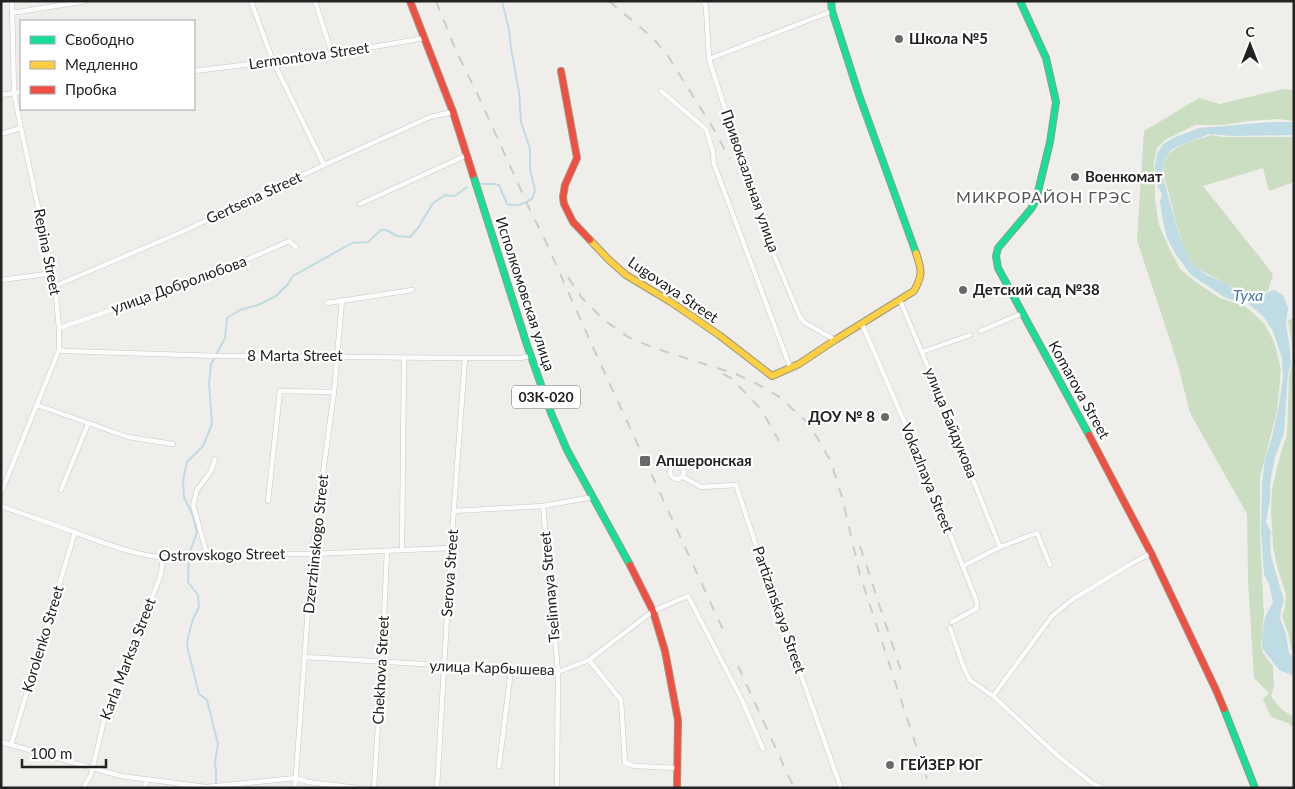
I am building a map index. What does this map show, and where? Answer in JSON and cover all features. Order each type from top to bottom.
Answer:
[{"type":"street","name":"Repina Street","points":[[1,493],[58,350],[60,328],[53,273],[14,93],[12,1]]},
{"type":"street","points":[[12,13],[86,1]]},
{"type":"street","points":[[251,1],[273,61],[324,165]]},
{"type":"street","points":[[315,1],[332,54]]},
{"type":"street","name":"Исполкомовская улица","points":[[410,1],[452,112],[551,412],[567,450],[640,583],[653,611],[665,651],[678,720],[677,788]]},
{"type":"street","name":"Привокзальная улица","points":[[704,1],[709,58],[733,134],[765,222],[774,255],[800,317],[804,322],[835,340]]},
{"type":"street","points":[[790,367],[799,364],[914,291],[921,278],[921,267],[858,90],[832,11],[832,1]]},
{"type":"street","name":"Komarova Street","points":[[1020,1],[1046,58],[1056,102],[1050,142],[1036,200],[1031,209],[998,248],[996,256],[998,268],[1152,553],[1216,690],[1255,788]]},
{"type":"street","points":[[709,58],[832,11]]},
{"type":"street","name":"Lermontova Street","points":[[195,71],[332,54],[425,38]]},
{"type":"street","name":"Lugovaya Street","points":[[561,71],[577,158],[565,185],[563,197],[564,204],[573,222],[626,275],[671,302],[719,335],[772,376],[790,367]]},
{"type":"street","name":"Привокзальная улица","points":[[661,90],[706,129],[713,152],[714,164],[790,367]]},
{"type":"street","points":[[1,95],[20,92]]},
{"type":"street","name":"Gertsena Street","points":[[55,286],[184,231],[324,165],[430,118],[452,112]]},
{"type":"street","points":[[1,134],[21,128]]},
{"type":"street","points":[[360,204],[466,155]]},
{"type":"street","name":"улица Добролюбова","points":[[60,328],[203,279],[289,241],[296,247]]},
{"type":"street","points":[[1,280],[53,273]]},
{"type":"street","points":[[327,303],[412,290]]},
{"type":"street","name":"Dzerzhinskogo Street","points":[[295,788],[312,554],[334,392],[342,300]]},
{"type":"street","name":"улица Байдукова","points":[[900,300],[1000,547]]},
{"type":"street","points":[[980,331],[1022,314]]},
{"type":"street","name":"Vokazlnaya Street","points":[[862,324],[917,451],[977,602],[977,608],[952,622]]},
{"type":"street","points":[[922,352],[970,335]]},
{"type":"street","name":"8 Marta Street","points":[[58,350],[218,356],[520,358],[531,356]]},
{"type":"street","points":[[402,550],[404,358]]},
{"type":"street","name":"Serova Street","points":[[437,788],[451,548],[465,358]]},
{"type":"street","points":[[268,501],[280,391],[334,392]]},
{"type":"street","points":[[37,406],[128,437],[173,444]]},
{"type":"street","points":[[61,490],[88,424]]},
{"type":"street","points":[[207,554],[193,505],[196,490],[210,471],[215,459]]},
{"type":"street","name":"Partizanskaya Street","points":[[683,477],[701,487],[736,485],[840,788]]},
{"type":"street","points":[[454,511],[542,506],[593,497]]},
{"type":"street","name":"Ostrovskogo Street","points":[[1,506],[99,542],[143,555],[163,557],[194,558],[207,554],[312,554],[451,548]]},
{"type":"street","name":"Tselinnaya Street","points":[[542,506],[558,672],[557,788]]},
{"type":"street","name":"Korolenko Street","points":[[11,745],[75,532]]},
{"type":"street","points":[[963,566],[1000,547],[1037,532],[1050,565]]},
{"type":"street","name":"Chekhova Street","points":[[374,788],[387,551]]},
{"type":"street","points":[[993,696],[1052,616],[1073,599],[1128,565],[1152,553]]},
{"type":"street","name":"Karla Marksa Street","points":[[83,788],[91,776],[104,720],[117,691],[161,574],[163,557]]},
{"type":"street","name":"улица Карбышева","points":[[305,657],[558,672],[589,660],[653,611],[688,596],[742,700],[763,749]]},
{"type":"street","points":[[950,628],[970,680],[993,696],[1057,755],[1092,783],[1103,788]]},
{"type":"street","points":[[589,660],[621,700],[626,763],[634,766],[678,768]]},
{"type":"street","points":[[499,766],[511,670]]},
{"type":"street","points":[[1,742],[121,776],[206,787],[296,778],[308,782],[358,788]]},
{"type":"street","points":[[144,788],[147,779]]},
{"type":"green space","points":[[1283,89],[1294,90],[1294,121],[1278,119],[1222,125],[1195,125],[1165,140],[1157,148],[1154,161],[1155,200],[1159,225],[1181,270],[1220,298],[1245,306],[1264,323],[1274,342],[1281,369],[1277,411],[1260,477],[1260,537],[1264,614],[1261,645],[1263,653],[1273,666],[1274,686],[1271,696],[1282,710],[1294,717],[1294,728],[1288,723],[1271,717],[1263,699],[1269,693],[1254,678],[1248,580],[1247,514],[1190,413],[1178,365],[1137,240],[1144,131],[1199,98],[1220,104]]},
{"type":"green space","points":[[1211,135],[1222,137],[1294,137],[1294,182],[1269,191],[1263,168],[1203,186],[1273,274],[1268,291],[1250,293],[1238,291],[1197,267],[1190,260],[1183,246],[1164,178],[1165,162],[1170,153],[1175,149]]},
{"type":"green space","points":[[1294,318],[1294,651],[1291,649],[1282,616],[1286,595],[1273,546],[1271,511],[1272,489],[1287,435],[1289,375],[1292,354],[1288,320]]},
{"type":"water","name":"Туха","points":[[1294,122],[1294,135],[1232,136],[1209,134],[1172,149],[1165,159],[1162,174],[1180,238],[1191,262],[1207,275],[1227,284],[1237,292],[1249,295],[1274,290],[1283,295],[1288,308],[1286,324],[1291,364],[1288,373],[1284,433],[1275,457],[1266,522],[1271,532],[1271,556],[1284,601],[1280,618],[1286,634],[1289,654],[1294,656],[1294,676],[1279,670],[1262,648],[1265,617],[1273,602],[1269,584],[1264,574],[1261,531],[1262,484],[1265,459],[1272,437],[1283,379],[1282,358],[1273,331],[1263,316],[1245,301],[1234,301],[1224,297],[1191,275],[1175,253],[1167,238],[1163,222],[1160,201],[1162,195],[1156,182],[1155,166],[1157,154],[1163,144],[1199,128]]},
{"type":"waterway","points":[[481,184],[499,185],[507,204],[511,205],[520,204],[532,199],[535,190],[530,169],[530,149],[521,122],[519,92],[509,30],[502,1]]},
{"type":"waterway","points":[[216,784],[215,761],[218,744],[207,700],[199,694],[187,646],[193,619],[199,607],[198,595],[188,582],[189,555],[197,532],[193,516],[184,497],[183,480],[187,462],[203,446],[212,424],[209,383],[211,364],[225,338],[227,318],[240,310],[258,305],[276,296],[293,276],[352,243],[368,242],[381,230],[386,230],[397,236],[410,237],[418,228],[433,203],[445,195],[455,196],[467,187]]},
{"type":"railway","points":[[436,1],[457,53],[545,240],[725,634]]},
{"type":"railway","points":[[609,1],[653,38],[668,56],[730,159]]},
{"type":"railway","points":[[568,277],[582,298],[604,320],[628,337],[654,348],[736,374],[778,396],[806,421],[831,462],[842,497],[860,575],[927,779]]},
{"type":"railway","points":[[723,374],[731,378],[761,409],[779,441]]},
{"type":"railway","points":[[860,546],[902,674]]},
{"type":"railway","points":[[738,666],[794,788]]},
{"type":"traffic: fast","points":[[831,1],[832,11],[859,95],[916,253]]},
{"type":"traffic: fast","points":[[1020,1],[1046,58],[1056,102],[1050,142],[1036,200],[1031,209],[998,248],[996,256],[998,268],[1089,435]]},
{"type":"traffic: fast","points":[[473,175],[527,345],[551,413],[567,450],[630,565]]},
{"type":"traffic: fast","points":[[1224,709],[1255,788]]},
{"type":"traffic: slow","points":[[590,240],[626,275],[671,302],[719,335],[772,376],[799,364],[914,291],[921,272],[916,253]]},
{"type":"traffic: jam","points":[[410,1],[453,112],[473,175]]},
{"type":"traffic: jam","points":[[561,71],[577,158],[565,185],[564,204],[573,222],[590,240]]},
{"type":"traffic: jam","points":[[1089,435],[1151,553],[1224,709]]},
{"type":"traffic: jam","points":[[630,565],[653,611],[665,651],[678,720],[677,788]]},
{"type":"place","name":"Школа №5","points":[[899,39]]},
{"type":"place","name":"Военкомат","points":[[1075,177]]},
{"type":"place","name":"Детский сад №38","points":[[963,290]]},
{"type":"place","name":"ДОУ № 8","points":[[885,417]]},
{"type":"place","name":"Апшеронская","points":[[645,461]]},
{"type":"place","name":"ГЕЙЗЕР ЮГ","points":[[890,765]]},
{"type":"district","name":"МИКРОРАЙОН ГРЭС","points":[[1044,197]]}]
